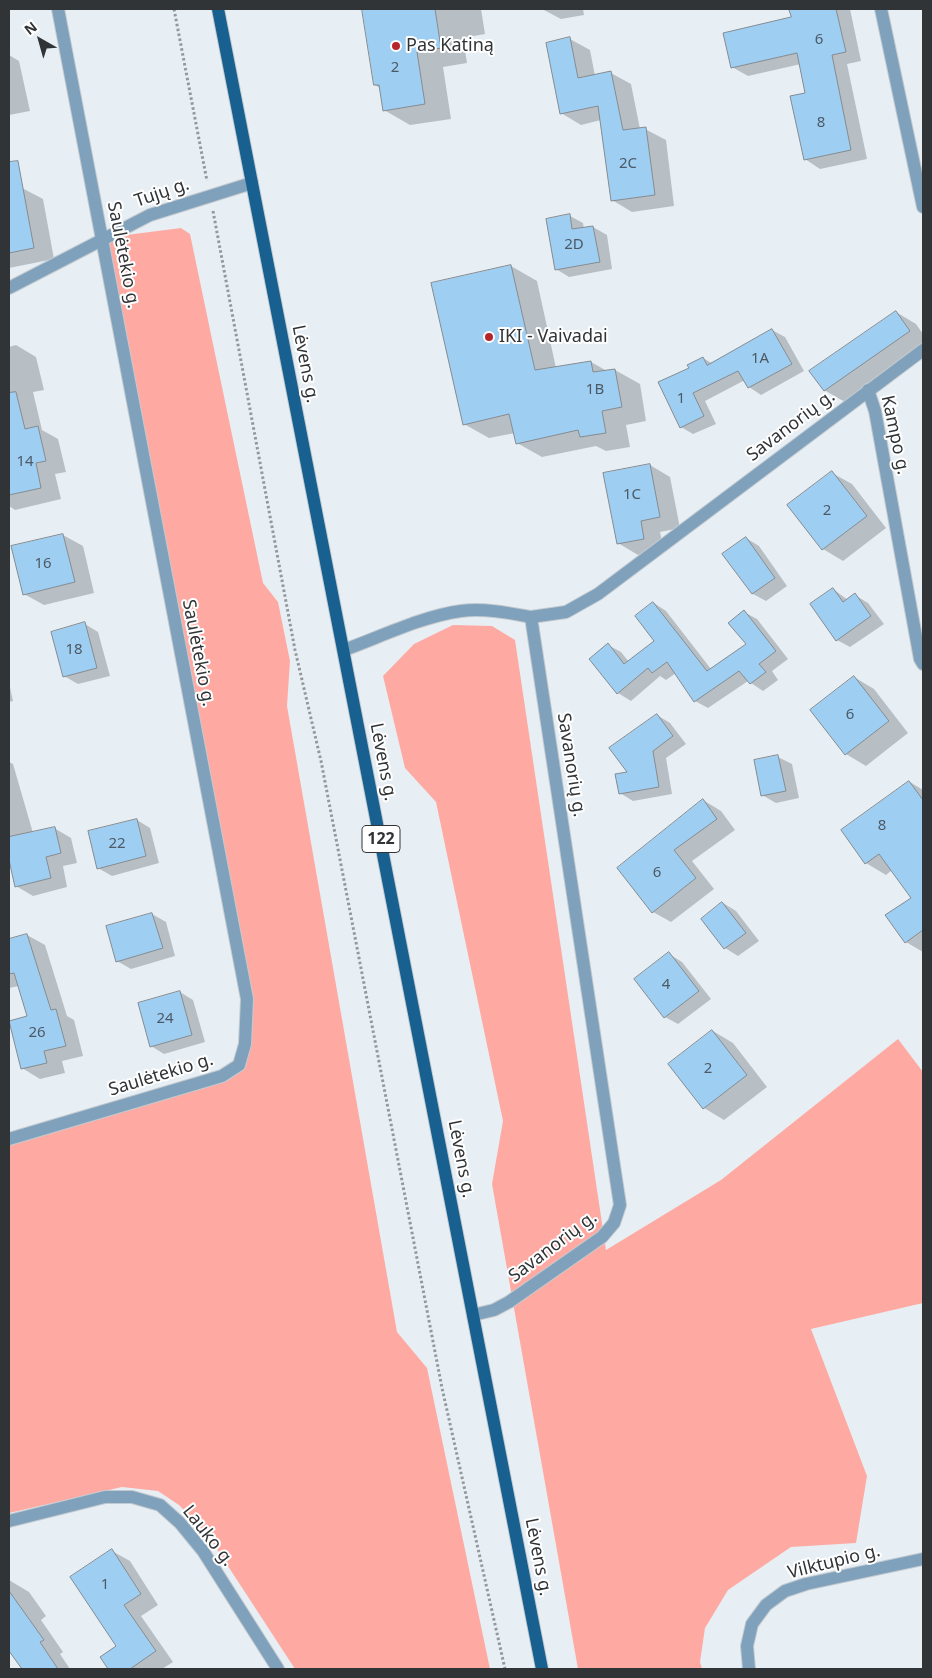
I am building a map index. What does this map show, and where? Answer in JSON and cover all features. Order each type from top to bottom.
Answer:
[{"type":"main road","name":"Lėvens g.","points":[[218,9],[542,1669]]},
{"type":"street","name":"Saulėtekio g.","points":[[9,1139],[222,1076],[239,1065],[245,1044],[247,999],[58,9]]},
{"type":"street","points":[[881,9],[923,207]]},
{"type":"street","name":"Tujų g.","points":[[9,288],[150,215],[252,183]]},
{"type":"street","name":"Savanorių g.","points":[[473,1315],[494,1310],[509,1302],[602,1237],[614,1223],[620,1205],[531,617],[566,612],[598,594],[923,350]]},
{"type":"street","name":"Kampo g.","points":[[868,390],[875,410],[920,658],[923,664]]},
{"type":"street","points":[[344,650],[430,619],[462,610],[492,611],[531,617]]},
{"type":"street","name":"Lauko g.","points":[[9,1521],[105,1498],[132,1497],[160,1505],[180,1523],[203,1551],[278,1669]]},
{"type":"street","name":"Vilktupio g.","points":[[749,1669],[747,1646],[752,1624],[766,1605],[785,1591],[806,1584],[923,1559]]},
{"type":"path","points":[[174,9],[295,650],[322,761],[442,1388],[505,1669]]},
{"type":"shaded area","points":[[181,228],[190,234],[263,583],[278,602],[290,661],[287,706],[397,1332],[427,1368],[490,1669],[295,1669],[209,1537],[179,1505],[158,1491],[122,1487],[9,1513],[9,1139],[239,1065],[247,999],[103,238]]},
{"type":"shaded area","points":[[453,625],[492,626],[515,640],[606,1250],[721,1180],[898,1039],[923,1072],[923,1303],[811,1329],[867,1476],[856,1543],[791,1547],[728,1590],[705,1628],[700,1662],[702,1669],[578,1669],[492,1184],[503,1121],[436,802],[405,768],[383,676],[414,644]]},
{"type":"building","points":[[362,9],[435,9],[441,48],[417,52],[425,104],[383,111],[379,85],[374,85]]},
{"type":"building","points":[[789,9],[836,9],[846,52],[832,55],[851,150],[804,160],[790,96],[805,93],[797,53],[731,68],[723,33],[791,17]]},
{"type":"building","points":[[570,37],[578,78],[611,71],[623,130],[646,127],[655,195],[611,201],[598,106],[560,114],[546,43]]},
{"type":"building","points":[[18,161],[34,248],[9,253],[9,162]]},
{"type":"building","points":[[570,214],[572,229],[593,226],[600,262],[555,270],[546,219]]},
{"type":"building","points":[[511,265],[535,370],[591,361],[593,372],[615,369],[622,407],[602,411],[606,433],[580,437],[578,430],[516,444],[509,414],[463,425],[431,283]]},
{"type":"building","points":[[896,311],[910,331],[824,391],[809,371]]},
{"type":"building","points":[[772,329],[792,364],[748,388],[738,371],[693,393],[704,416],[680,428],[658,382],[689,368],[687,365],[703,357],[707,365]]},
{"type":"building","points":[[16,392],[25,429],[38,426],[46,461],[36,463],[41,488],[9,495],[9,393]]},
{"type":"building","points":[[650,464],[660,517],[641,521],[644,539],[617,544],[603,473]]},
{"type":"building","points":[[832,471],[867,516],[822,550],[787,505]]},
{"type":"building","points":[[63,534],[75,582],[23,595],[11,546]]},
{"type":"building","points":[[746,537],[775,578],[752,594],[722,554]]},
{"type":"building","points":[[833,588],[843,602],[855,593],[871,616],[836,641],[810,604]]},
{"type":"building","points":[[653,602],[707,671],[746,644],[728,623],[744,610],[776,651],[759,664],[766,672],[750,684],[739,671],[694,702],[667,662],[652,673],[648,668],[617,694],[589,659],[608,643],[624,664],[654,641],[635,616]]},
{"type":"building","points":[[85,622],[97,668],[63,677],[51,632]]},
{"type":"building","points":[[854,676],[889,721],[845,755],[810,710]]},
{"type":"building","points":[[657,714],[673,736],[653,751],[659,787],[619,794],[615,774],[627,772],[609,748]]},
{"type":"building","points":[[778,755],[786,791],[761,796],[754,760]]},
{"type":"building","points":[[909,781],[923,800],[923,930],[905,943],[885,915],[911,898],[879,854],[865,864],[841,830]]},
{"type":"building","points":[[703,799],[717,819],[674,850],[696,878],[652,913],[617,868]]},
{"type":"building","points":[[137,819],[146,856],[97,869],[88,831]]},
{"type":"building","points":[[55,827],[61,853],[46,857],[51,878],[15,887],[9,860],[9,837]]},
{"type":"building","points":[[722,902],[746,933],[724,949],[701,919]]},
{"type":"building","points":[[152,913],[163,948],[116,962],[106,926]]},
{"type":"building","points":[[27,934],[51,1010],[56,1009],[66,1046],[44,1051],[47,1063],[21,1069],[9,1021],[27,1016],[14,973],[9,974],[9,939]]},
{"type":"building","points":[[669,952],[699,991],[664,1018],[634,979]]},
{"type":"building","points":[[180,991],[192,1035],[150,1047],[138,1003]]},
{"type":"building","points":[[712,1030],[747,1075],[703,1109],[668,1064]]},
{"type":"building","points":[[112,1549],[141,1594],[124,1605],[156,1651],[130,1669],[108,1669],[100,1657],[116,1646],[70,1577]]},
{"type":"building","points":[[9,1591],[44,1640],[40,1642],[58,1669],[22,1669],[9,1651]]},
{"type":"place","name":"Pas Katiną","points":[[396,46]]},
{"type":"place","name":"IKI - Vaivadai","points":[[489,337]]}]
